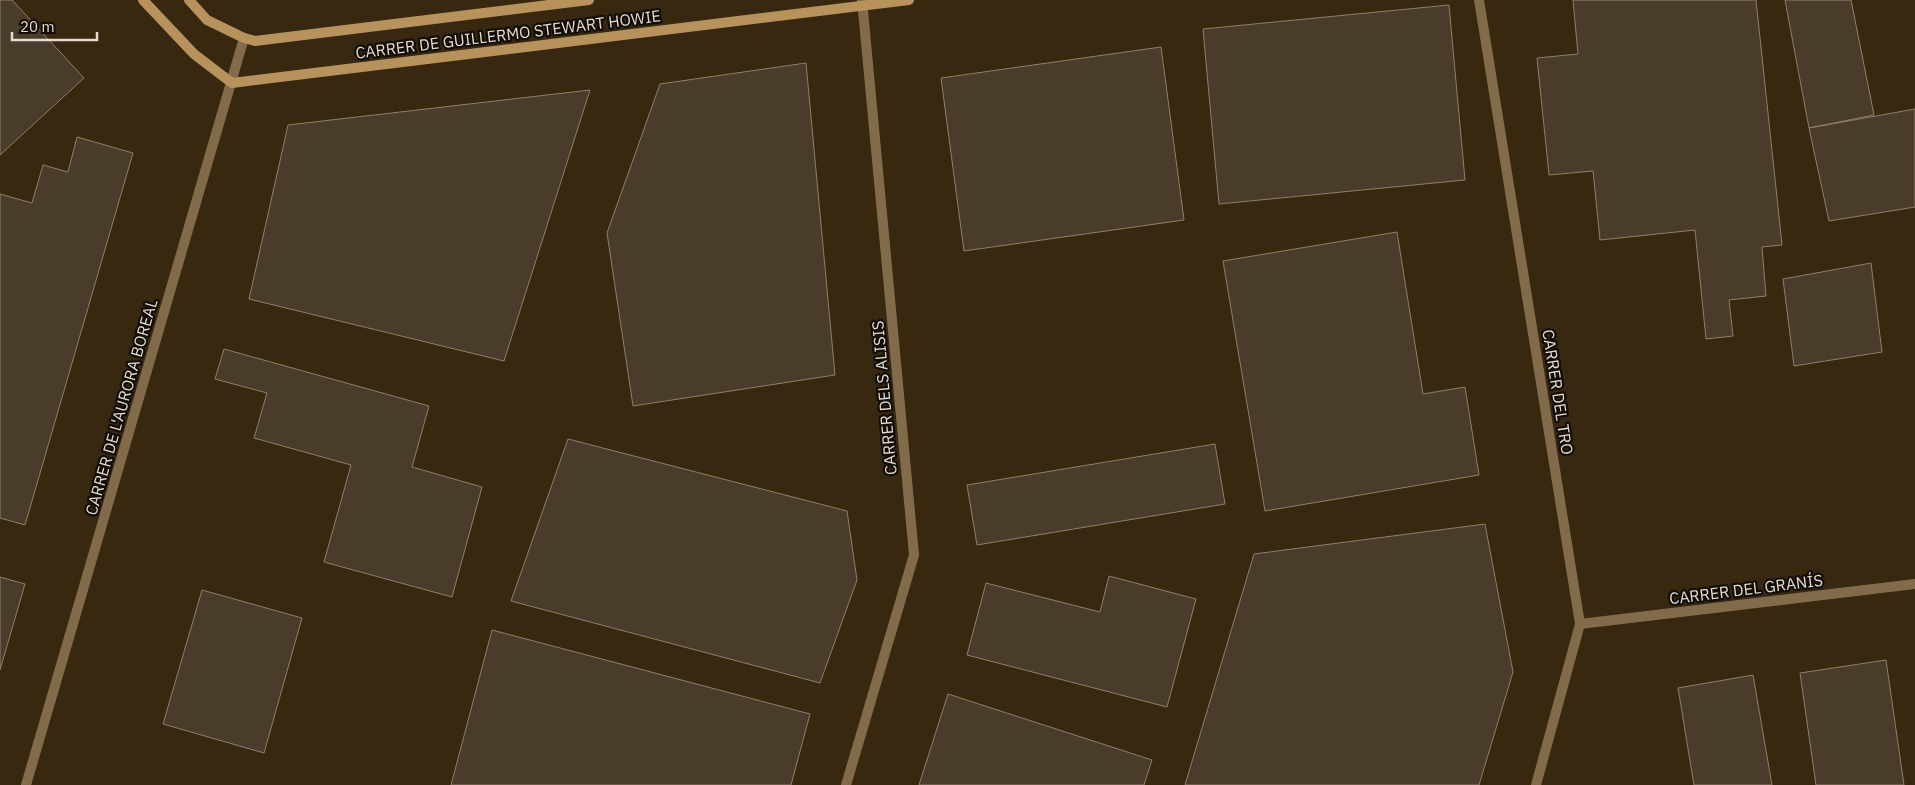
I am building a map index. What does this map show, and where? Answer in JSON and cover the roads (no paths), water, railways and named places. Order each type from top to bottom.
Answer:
[{"type":"street","points":[[143,0],[194,54],[232,83]]},
{"type":"street","name":"CARRER DE GUILLERMO STEWART HOWIE","points":[[188,0],[207,20],[244,38],[256,41],[589,0]]},
{"type":"street","name":"CARRER DE GUILLERMO STEWART HOWIE","points":[[232,83],[862,3],[909,0]]},
{"type":"street","name":"CARRER DEL TRO","points":[[1479,0],[1580,624],[1536,785]]},
{"type":"street","name":"CARRER DELS ALISIS","points":[[846,785],[914,556],[862,3]]},
{"type":"street","name":"CARRER DE L'AURORA BOREAL","points":[[26,785],[244,38]]},
{"type":"street","name":"CARRER DEL GRANÍS","points":[[1580,624],[1915,584]]}]
